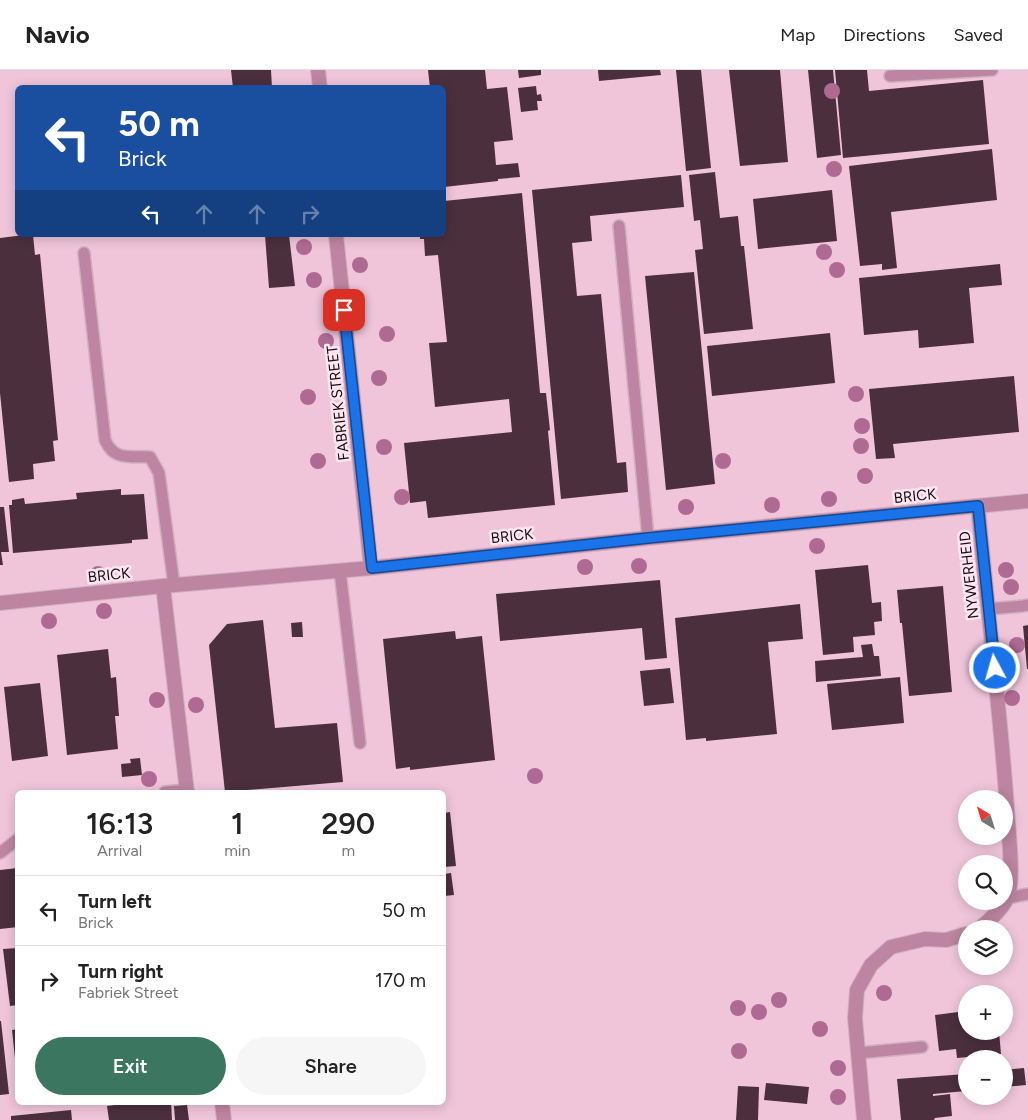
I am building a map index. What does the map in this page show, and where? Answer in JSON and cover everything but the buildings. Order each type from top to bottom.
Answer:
[{"type":"street","points":[[318,70],[320,85]]},
{"type":"street","name":"FABRIEK STREET","points":[[336,237],[372,568]]},
{"type":"street","name":"BRICK","points":[[0,603],[169,585],[372,568],[648,538],[1028,501]]},
{"type":"street","name":"NYWERHEID","points":[[978,506],[1001,727],[1011,855]]},
{"type":"street","points":[[169,585],[187,790]]},
{"type":"street","points":[[989,920],[998,910]]},
{"type":"street","points":[[864,1120],[855,1034],[857,990],[870,965],[891,947],[925,940],[946,940],[958,936]]},
{"type":"street","points":[[222,1105],[224,1120]]},
{"type":"lane","points":[[890,76],[992,70]]},
{"type":"lane","points":[[619,226],[648,538]]},
{"type":"lane","points":[[84,253],[105,440],[109,450],[117,455],[150,457],[160,473],[169,585]]},
{"type":"lane","points":[[340,571],[360,743]]},
{"type":"lane","points":[[988,609],[1028,604]]},
{"type":"lane","points":[[0,853],[15,841]]},
{"type":"lane","points":[[1013,897],[1028,894]]},
{"type":"lane","points":[[858,1053],[922,1047]]},
{"type":"shaded area","points":[[0,70],[1028,70],[1028,1120],[0,1120]]},
{"type":"route","points":[[344,310],[372,568],[648,538],[978,506],[995,668]]}]
